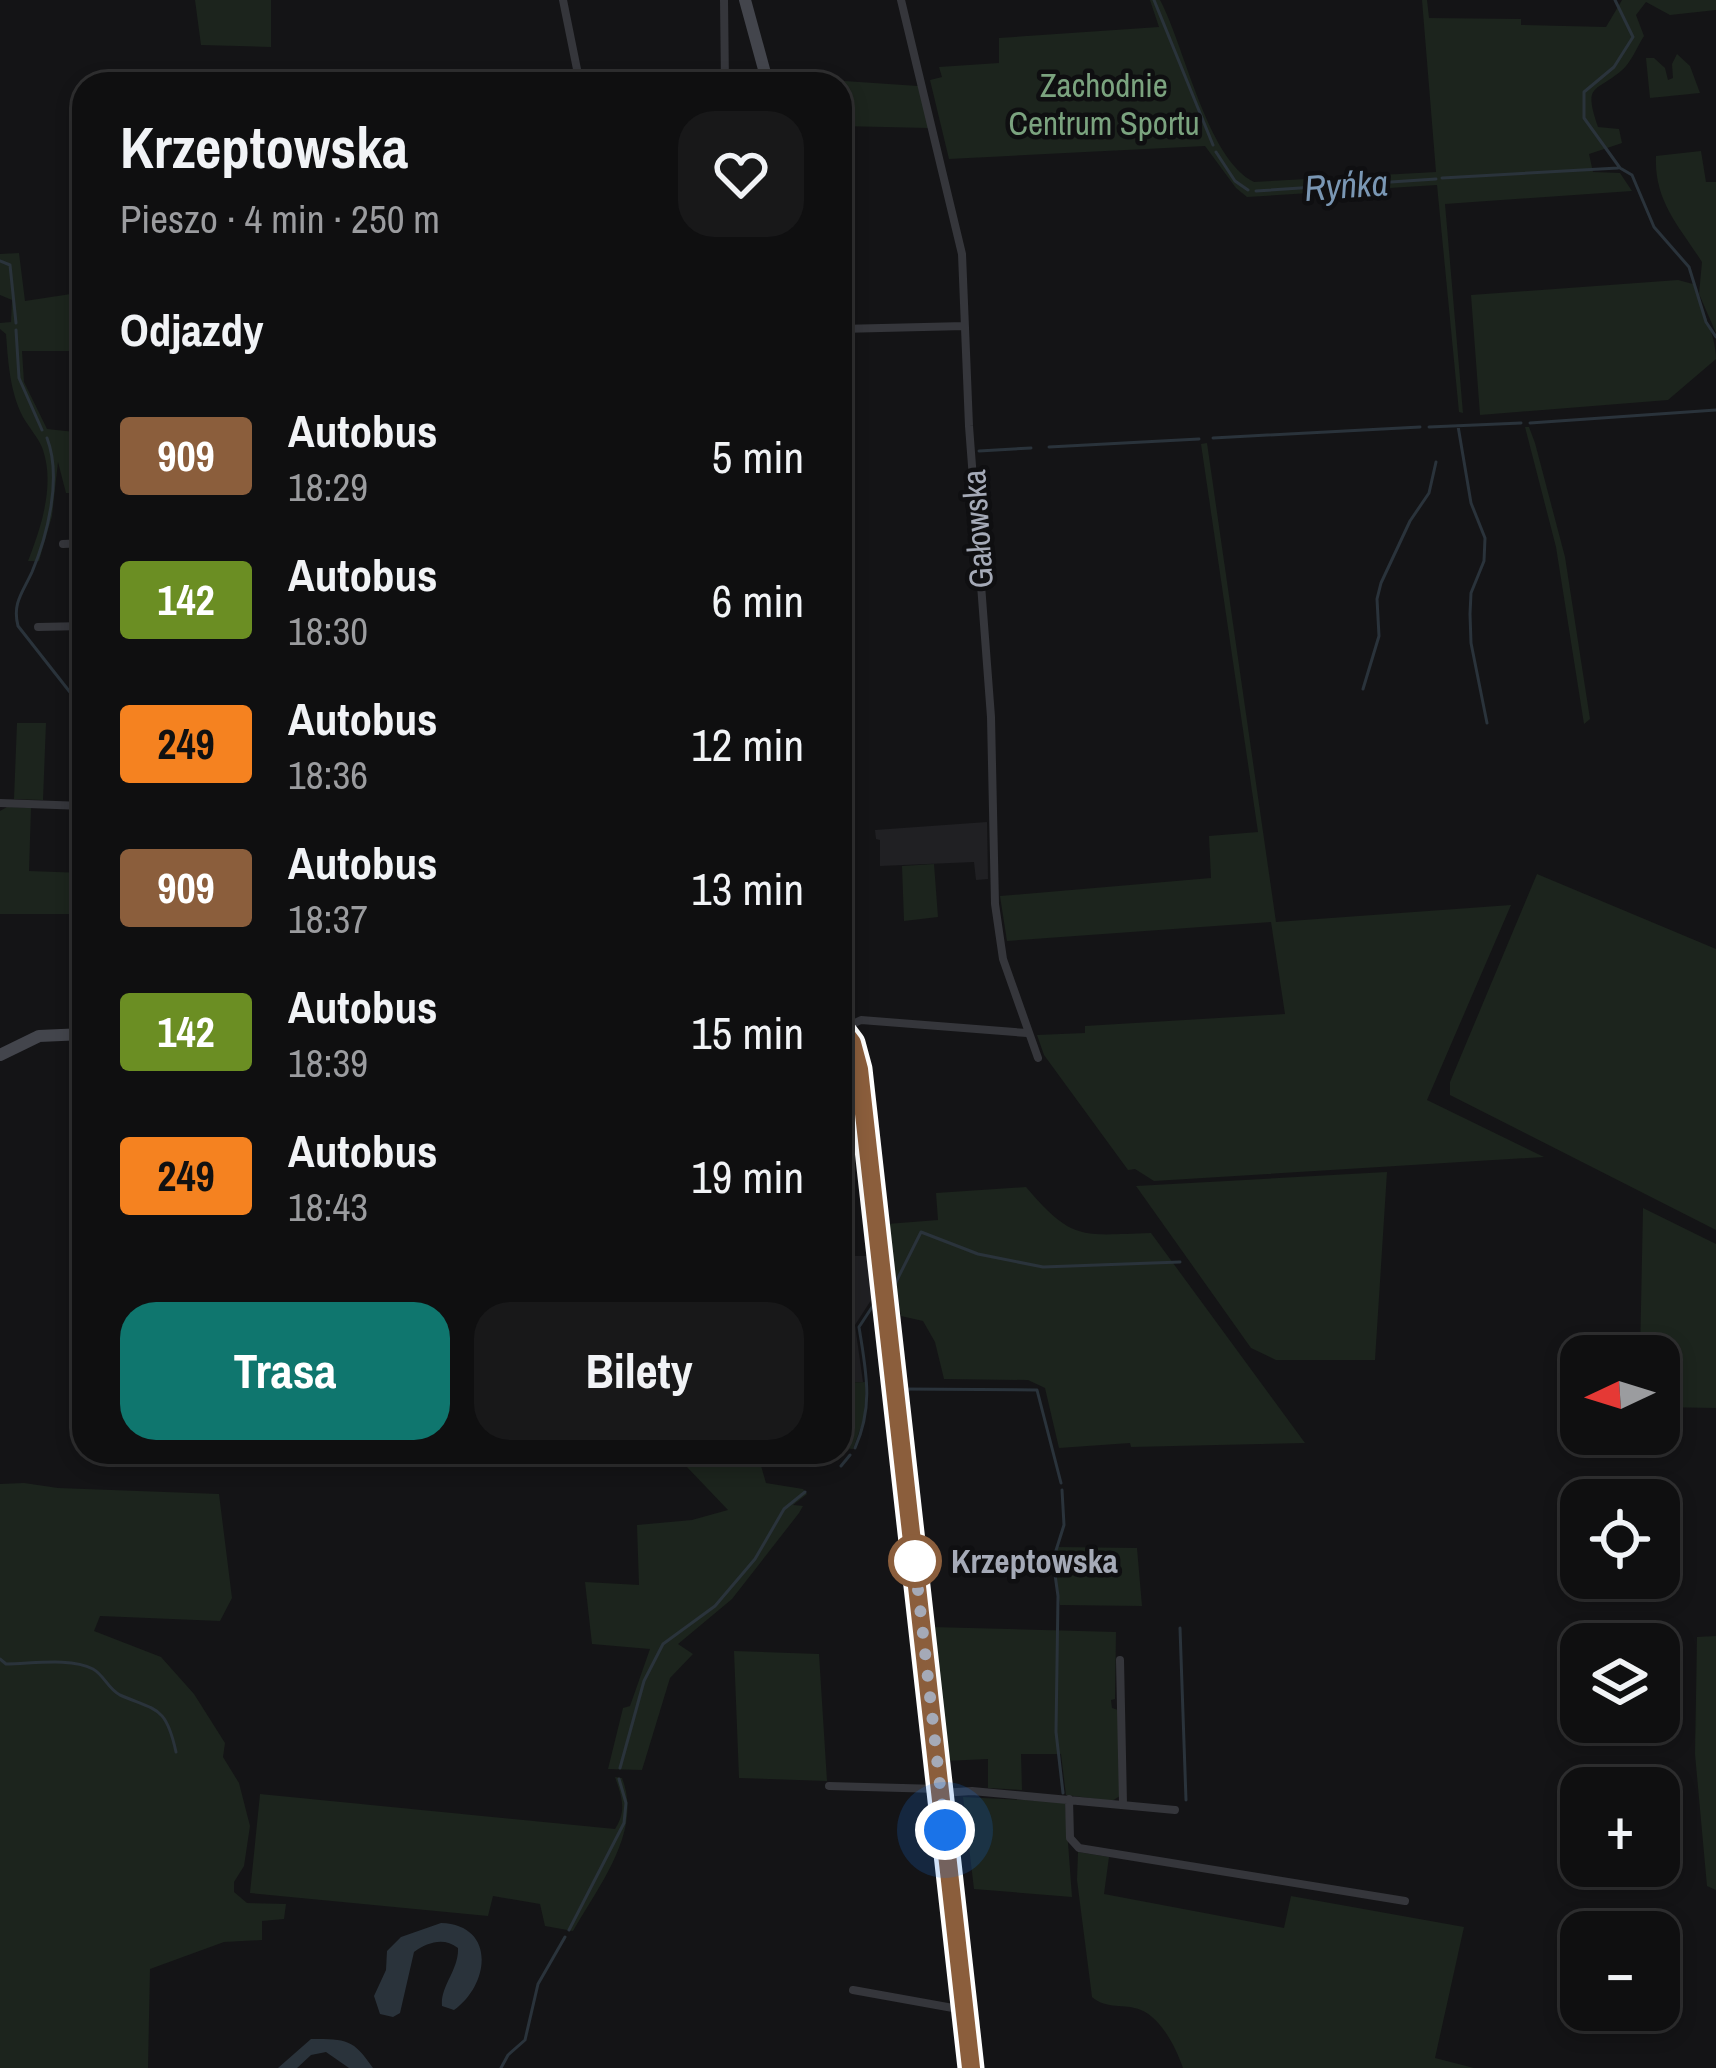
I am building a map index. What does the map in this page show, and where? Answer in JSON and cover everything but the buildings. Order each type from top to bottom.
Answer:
[{"type":"street","points":[[562,0],[577,72]]},
{"type":"street","points":[[724,0],[725,72]]},
{"type":"street","points":[[745,0],[765,72]]},
{"type":"street","name":"Gałowska","points":[[901,0],[962,254],[991,718],[995,904],[1000,945],[1038,1058]]},
{"type":"street","points":[[852,329],[964,326]]},
{"type":"street","points":[[63,544],[72,544]]},
{"type":"street","points":[[38,627],[72,626]]},
{"type":"street","points":[[0,803],[72,806]]},
{"type":"street","points":[[852,1024],[861,1020],[1027,1033]]},
{"type":"street","points":[[0,1055],[43,1035],[72,1034]]},
{"type":"street","points":[[852,1043],[859,1069],[971,2068]]},
{"type":"street","points":[[1120,1660],[1124,1804]]},
{"type":"street","points":[[829,1786],[972,1791],[1175,1810]]},
{"type":"street","points":[[1070,1799],[1070,1838],[1078,1848],[1405,1901]]},
{"type":"street","points":[[853,1990],[964,2011]]},
{"type":"shaded area","points":[[987,822],[988,879],[976,880],[974,862],[880,866],[875,830]]},
{"type":"shaded area","points":[[852,1256],[869,1256],[875,1294],[855,1325],[863,1382],[852,1382]]},
{"type":"shaded area","points":[[441,1923],[459,1926],[479,1945],[482,1958],[475,1986],[454,2010],[442,2006],[458,1948],[430,1943],[414,1952],[400,2013],[393,2017],[380,2014],[374,1996],[386,1970],[387,1951],[401,1937]]},
{"type":"shaded area","points":[[311,2039],[348,2043],[373,2068],[349,2068],[326,2052],[311,2055],[297,2068],[278,2068]]},
{"type":"green space","points":[[195,0],[271,0],[271,47],[201,45]]},
{"type":"green space","name":"Zachodnie Centrum Sportu","points":[[1150,0],[1160,0],[1223,150],[1237,170],[1254,182],[1436,172],[1422,0],[1427,0],[1429,18],[1521,19],[1521,25],[1606,27],[1622,0],[1716,0],[1716,10],[1670,15],[1646,2],[1636,15],[1644,36],[1634,55],[1594,91],[1598,127],[1619,129],[1622,143],[1589,154],[1593,172],[1620,173],[1632,191],[1445,204],[1463,413],[1459,412],[1437,185],[1247,197],[1205,146],[949,159],[930,80],[942,77],[939,67],[999,63],[999,38],[1159,27]]},
{"type":"green space","points":[[1677,54],[1690,66],[1700,93],[1650,98],[1646,58],[1654,58],[1665,68],[1668,80],[1673,78]]},
{"type":"green space","points":[[852,82],[918,86],[929,128],[852,126]]},
{"type":"green space","points":[[1701,151],[1706,182],[1716,182],[1716,333],[1699,294],[1702,262],[1670,212],[1656,172],[1656,156]]},
{"type":"green space","points":[[19,253],[25,301],[72,294],[72,351],[22,351],[24,382],[47,429],[72,432],[72,493],[66,493],[58,462],[52,516],[39,561],[28,561],[45,506],[48,477],[41,446],[15,397],[6,334],[0,329],[0,323],[11,322],[12,300],[0,295],[0,254]]},
{"type":"green space","points":[[1678,280],[1693,284],[1716,359],[1668,400],[1480,415],[1471,295]]},
{"type":"green space","points":[[1525,427],[1535,443],[1565,557],[1590,719],[1584,724],[1556,547]]},
{"type":"green space","points":[[1207,443],[1276,922],[1511,905],[1427,1100],[1544,1157],[1154,1181],[1135,1169],[1128,1170],[1044,1055],[1037,1035],[1085,1033],[1085,1026],[1285,1014],[1271,922],[1007,941],[1000,896],[1211,878],[1209,836],[1258,832],[1201,444]]},
{"type":"green space","points":[[17,723],[46,723],[43,800],[14,799]]},
{"type":"green space","points":[[31,808],[29,871],[72,873],[72,914],[0,914],[0,811]]},
{"type":"green space","points":[[934,864],[938,917],[904,921],[902,866]]},
{"type":"green space","points":[[1537,874],[1716,949],[1716,1230],[1450,1095],[1450,1082]]},
{"type":"green space","points":[[1387,1172],[1375,1360],[1276,1360],[1251,1348],[1136,1186]]},
{"type":"green space","points":[[1026,1187],[1056,1218],[1080,1231],[1151,1233],[1305,1443],[1059,1448],[1045,1388],[1028,1380],[944,1379],[935,1342],[923,1321],[901,1316],[887,1224],[938,1220],[936,1193]]},
{"type":"green space","points":[[1643,1208],[1716,1244],[1716,1408],[1680,1407],[1680,1335],[1640,1335]]},
{"type":"green space","points":[[866,1382],[864,1418],[853,1449],[852,1449],[852,1383]]},
{"type":"green space","points":[[760,1464],[766,1483],[803,1489],[807,1494],[793,1505],[803,1506],[732,1599],[678,1644],[693,1654],[670,1678],[642,1770],[608,1769],[623,1708],[630,1706],[650,1649],[592,1644],[585,1582],[639,1585],[637,1525],[692,1520],[728,1510],[686,1466]]},
{"type":"green space","points":[[0,1484],[219,1494],[232,1598],[220,1621],[100,1616],[94,1631],[161,1657],[194,1694],[225,1743],[223,1757],[239,1783],[250,1826],[234,1892],[247,1903],[286,1904],[284,1919],[262,1921],[262,1940],[224,1942],[150,1969],[148,2068],[0,2068]]},
{"type":"green space","points":[[1058,1547],[1137,1548],[1142,1606],[1060,1605],[1055,1572]]},
{"type":"green space","points":[[931,1627],[1116,1632],[1115,1699],[1111,1700],[1112,1708],[1118,1710],[1120,1796],[1112,1801],[1066,1795],[1061,1754],[1021,1754],[1022,1790],[988,1788],[988,1759],[945,1761]]},
{"type":"green space","points":[[1716,1636],[1716,1890],[1707,1886],[1695,1754],[1697,1637]]},
{"type":"green space","points":[[734,1651],[819,1654],[827,1781],[739,1778]]},
{"type":"green space","points":[[615,1777],[622,1778],[627,1798],[623,1838],[573,1931],[545,1926],[540,1904],[493,1896],[488,1916],[250,1893],[260,1794],[615,1829],[622,1804]]},
{"type":"green space","points":[[963,1797],[1065,1802],[1072,1897],[974,1889]]},
{"type":"green space","points":[[1078,1852],[1109,1857],[1104,1894],[1284,1928],[1291,1896],[1464,1927],[1435,2058],[1474,2068],[1183,2068],[1167,2035],[1149,2014],[1092,1997],[1077,1880]]},
{"type":"waterway","name":"Ryńka","points":[[1154,0],[1213,145]]},
{"type":"waterway","name":"Ryńka","points":[[1615,0],[1633,37],[1614,67],[1584,92],[1584,118],[1620,168],[1632,175],[1654,227],[1689,267],[1706,322],[1716,337]]},
{"type":"waterway","name":"Ryńka","points":[[1216,152],[1235,181],[1248,190]]},
{"type":"waterway","name":"Ryńka","points":[[1442,178],[1618,168]]},
{"type":"waterway","name":"Ryńka","points":[[1256,191],[1436,179]]},
{"type":"waterway","points":[[0,261],[10,265],[16,323]]},
{"type":"waterway","points":[[16,330],[19,378],[42,430]]},
{"type":"waterway","points":[[1530,423],[1716,410]]},
{"type":"waterway","points":[[1429,427],[1521,423]]},
{"type":"waterway","points":[[1458,426],[1471,503],[1485,538],[1470,614],[1487,723]]},
{"type":"waterway","points":[[1213,438],[1420,427]]},
{"type":"waterway","points":[[47,438],[53,470],[51,505],[38,557],[17,604],[17,618],[18,626],[72,695]]},
{"type":"waterway","points":[[1049,447],[1199,439]]},
{"type":"waterway","points":[[979,451],[1031,448]]},
{"type":"waterway","points":[[1363,689],[1379,636],[1381,583],[1429,493],[1436,462]]},
{"type":"waterway","points":[[902,1381],[892,1290],[921,1232],[978,1254],[1043,1267],[1180,1262]]},
{"type":"waterway","points":[[855,1448],[866,1403],[859,1327],[878,1298]]},
{"type":"waterway","points":[[903,1389],[1037,1390],[1061,1483]]},
{"type":"waterway","points":[[905,1404],[908,1429]]},
{"type":"waterway","points":[[1062,1490],[1064,1525],[1053,1560],[1058,1596],[1056,1732],[1063,1793]]},
{"type":"waterway","points":[[620,1768],[644,1681],[663,1644],[715,1606],[755,1559],[784,1509],[805,1492]]},
{"type":"waterway","points":[[1180,1628],[1186,1800]]},
{"type":"waterway","points":[[0,1659],[6,1664],[62,1662],[93,1669],[116,1692],[158,1712],[176,1752]]},
{"type":"waterway","points":[[569,1930],[624,1823],[626,1803],[619,1779]]},
{"type":"waterway","points":[[501,2068],[525,2040],[538,1984],[565,1937]]},
{"type":"bus line","name":"909","points":[[852,1043],[859,1069],[971,2068]]},
{"type":"place","name":"Krzeptowska","points":[[915,1561]]},
{"type":"route","points":[[915,1561],[914,1554],[945,1830]]}]
